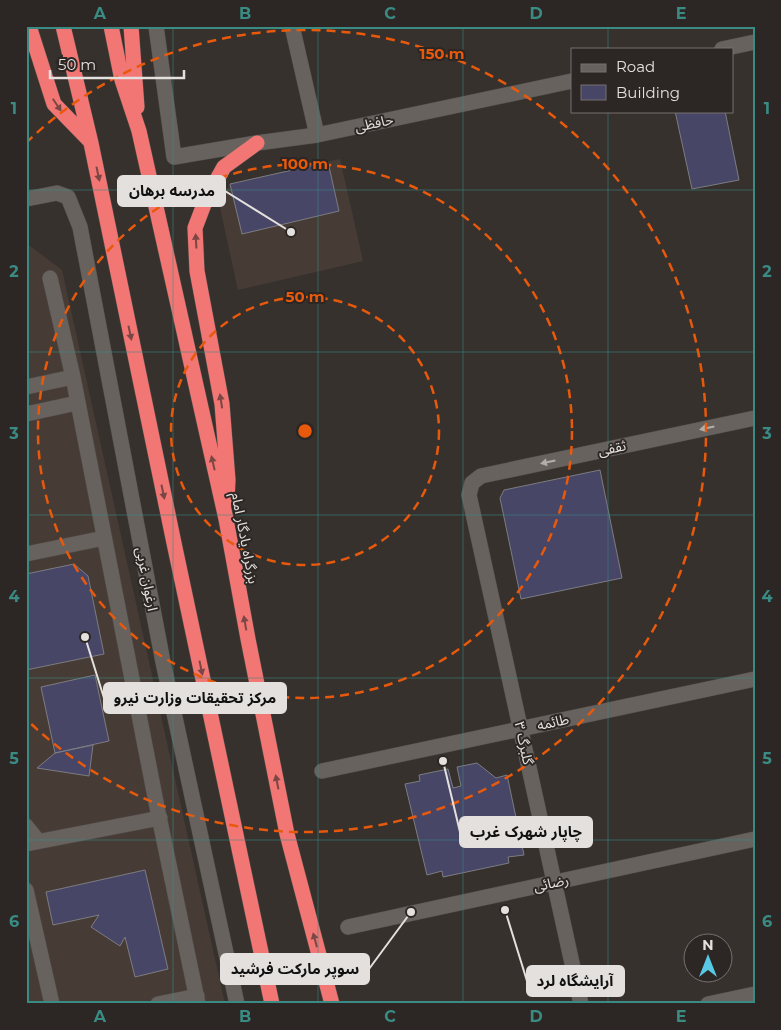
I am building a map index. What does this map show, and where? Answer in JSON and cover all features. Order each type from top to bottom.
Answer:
[{"type":"highway","points":[[29,26],[54,104],[91,142]]},
{"type":"highway","points":[[63,26],[91,142],[272,1004]]},
{"type":"highway","name":"بزرگراه یادگار امام","points":[[111,26],[122,80],[139,131],[226,519],[287,834],[332,1004]]},
{"type":"highway","points":[[131,26],[139,131]]},
{"type":"highway","points":[[226,519],[228,480],[222,404],[197,271],[195,228],[206,200],[224,167],[257,142]]},
{"type":"street","name":"حافظی","points":[[156,26],[174,157],[257,142],[317,135],[571,81]]},
{"type":"street","points":[[292,26],[317,135]]},
{"type":"street","points":[[727,48],[755,42]]},
{"type":"street","name":"ارغوان غربی","points":[[26,199],[57,193],[68,197],[80,227],[163,662],[236,1004]]},
{"type":"street","points":[[50,278],[73,377],[198,1000],[158,1004]]},
{"type":"street","points":[[26,387],[73,377]]},
{"type":"street","points":[[26,414],[77,403]]},
{"type":"street","name":"ثقفی","points":[[472,483],[481,476],[755,418]]},
{"type":"street","name":"گلبرگ ۳","points":[[472,483],[470,495],[581,1004]]},
{"type":"street","points":[[26,554],[104,538]]},
{"type":"street","name":"طائمه","points":[[322,771],[755,679]]},
{"type":"street","points":[[26,826],[32,842],[160,818]]},
{"type":"street","name":"رضائی","points":[[348,927],[755,839]]},
{"type":"street","points":[[26,890],[52,1004]]},
{"type":"street","points":[[708,1004],[755,994]]},
{"type":"shaded area","points":[[340,159],[363,261],[238,290],[219,203],[230,184]]},
{"type":"shaded area","points":[[26,243],[62,270],[225,1004],[26,1004]]},
{"type":"building","points":[[675,112],[725,112],[739,180],[692,189]]},
{"type":"building","points":[[328,162],[339,211],[242,234],[230,184]]},
{"type":"building","points":[[600,470],[622,578],[521,599],[500,498],[504,490]]},
{"type":"building","points":[[74,564],[88,576],[104,654],[26,670],[26,574]]},
{"type":"building","points":[[95,675],[109,741],[55,753],[41,687]]},
{"type":"building","points":[[93,745],[89,776],[37,768],[55,753]]},
{"type":"building","points":[[477,763],[496,778],[507,775],[524,855],[508,857],[509,863],[443,877],[442,871],[427,875],[405,784],[420,781],[419,775],[448,769],[453,788],[461,786],[457,767]]},
{"type":"building","points":[[145,870],[168,969],[135,977],[125,937],[120,946],[91,927],[99,915],[53,925],[46,892]]},
{"type":"place","name":"مدرسه برهان","points":[[291,232]]},
{"type":"place","name":"مرکز تحقیقات وزارت نیرو","points":[[85,637]]},
{"type":"place","name":"چاپار شهرک غرب","points":[[443,761]]},
{"type":"place","name":"آرایشگاه لرد","points":[[505,910]]},
{"type":"place","name":"سوپر مارکت فرشید","points":[[411,912]]}]
